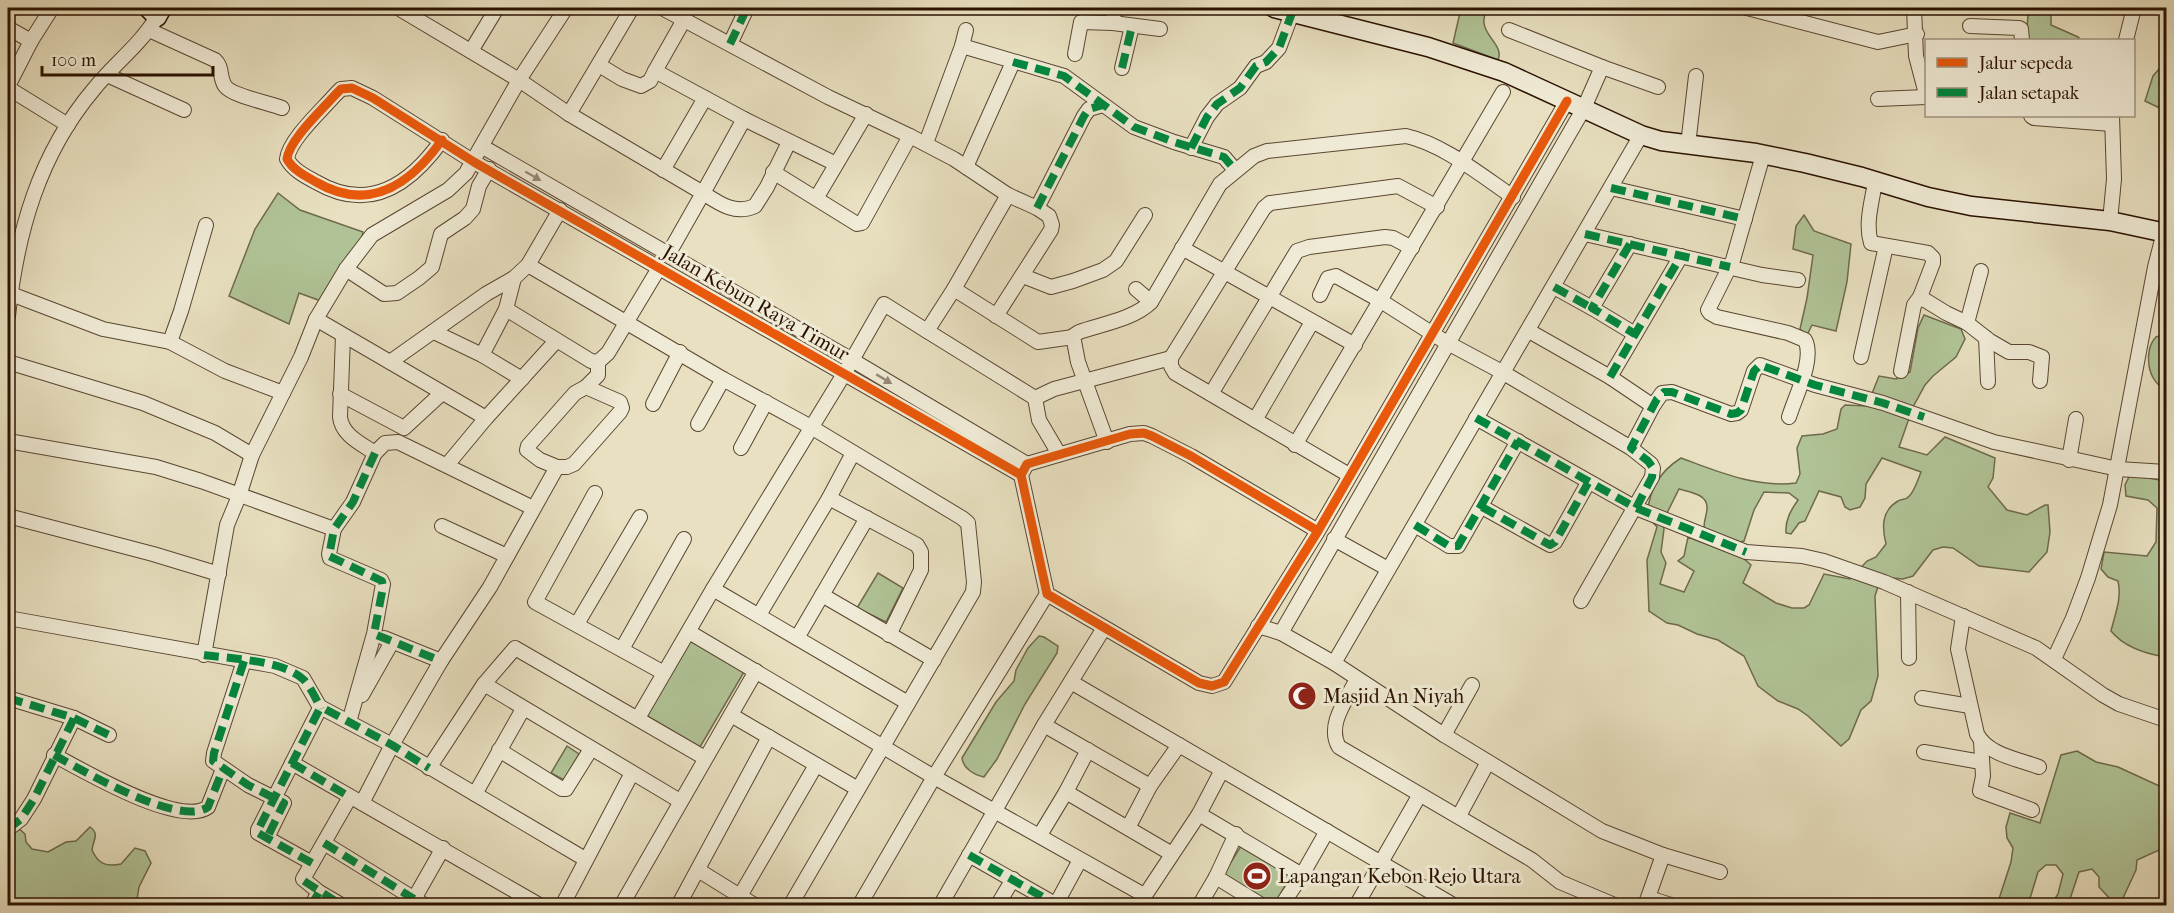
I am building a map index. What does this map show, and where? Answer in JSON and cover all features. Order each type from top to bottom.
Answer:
[{"type":"street","points":[[52,8],[30,41],[8,87],[68,125]]},
{"type":"street","points":[[398,8],[519,80],[569,114],[732,209],[746,209],[759,202],[789,142]]},
{"type":"street","points":[[471,51],[497,8]]},
{"type":"street","points":[[204,655],[227,525],[252,455],[301,357],[316,319],[363,244],[377,230],[448,190],[466,173],[483,147],[519,80],[566,8]]},
{"type":"street","points":[[569,114],[632,8]]},
{"type":"street","points":[[662,8],[685,18],[828,97],[926,143],[1008,195],[1037,208],[1050,218],[1051,230],[996,316]]},
{"type":"street","points":[[730,44],[747,8]]},
{"type":"street","points":[[1113,23],[1114,8]]},
{"type":"street","points":[[1747,8],[1878,42],[1917,34]]},
{"type":"street","points":[[1914,8],[1918,66],[1925,91]]},
{"type":"street","points":[[2126,39],[2134,8]]},
{"type":"street","points":[[1191,148],[1207,117],[1217,104],[1240,88],[1256,66],[1266,62],[1279,48],[1283,10],[1428,47],[1504,72],[1641,135],[1661,141],[1763,155],[1862,177],[1928,197],[1971,206],[2110,221],[2165,233],[2155,267],[2110,505],[2088,578],[2054,659]]},
{"type":"street","points":[[282,108],[232,92],[224,84],[218,62],[154,15],[94,88],[51,154],[30,203],[19,242],[9,305],[103,329],[170,342],[225,371],[283,393]]},
{"type":"street","points":[[599,64],[622,79],[641,86],[650,81],[685,18]]},
{"type":"street","points":[[1075,54],[1081,22],[1113,23],[1160,29]]},
{"type":"street","points":[[1122,68],[1132,26]]},
{"type":"street","points":[[1970,26],[2019,28],[2022,39]]},
{"type":"street","points":[[8,28],[30,41]]},
{"type":"street","points":[[926,143],[966,30]]},
{"type":"street","points":[[1509,30],[1658,87]]},
{"type":"street","points":[[962,46],[1064,76],[1134,127],[1191,148],[1224,157],[1235,170]]},
{"type":"street","points":[[966,167],[1012,62]]},
{"type":"street","points":[[1047,594],[1199,683],[1212,686],[1226,680],[1318,531],[1513,197],[1602,67]]},
{"type":"street","points":[[655,71],[744,119],[836,164]]},
{"type":"street","points":[[107,75],[184,110]]},
{"type":"street","points":[[1688,145],[1696,76]]},
{"type":"street","name":"Jalan Kebun Raya Timur","points":[[442,140],[417,171],[378,193],[363,196],[338,193],[321,185],[300,173],[287,159],[294,142],[335,95],[341,89],[348,87],[373,98],[442,140],[474,162],[844,374],[1024,469]]},
{"type":"street","points":[[1295,446],[1503,93]]},
{"type":"street","points":[[1878,99],[1925,95]]},
{"type":"street","points":[[663,170],[705,98]]},
{"type":"street","points":[[1037,208],[1084,116],[1089,109],[1103,105]]},
{"type":"street","points":[[1281,633],[1449,344],[1576,105]]},
{"type":"street","points":[[817,197],[866,114]]},
{"type":"street","points":[[2032,117],[2072,121],[2112,120],[2114,179],[2110,221]]},
{"type":"street","points":[[669,253],[744,119]]},
{"type":"street","points":[[773,172],[817,197],[857,224],[862,223],[910,135]]},
{"type":"street","points":[[1334,663],[1641,135]]},
{"type":"street","points":[[954,289],[1038,342],[1073,337],[1078,332],[1141,311],[1151,302],[1220,184],[1254,156],[1267,151],[1407,136],[1422,140],[1463,163],[1513,197]]},
{"type":"street","name":"Jalan Kebun Raya Timur","points":[[483,147],[852,360],[1024,469]]},
{"type":"street","points":[[1763,155],[1730,267],[1708,311],[1717,317],[1802,337],[1808,346],[1803,380],[1790,417]]},
{"type":"street","points":[[346,269],[384,294],[397,293],[419,278],[426,273],[435,260],[441,234],[465,218],[472,209],[479,186],[489,170]]},
{"type":"street","points":[[1875,182],[1868,233],[1871,243],[1928,253],[1933,258],[1920,297],[1914,305],[1901,371]]},
{"type":"street","points":[[1349,476],[1175,373],[1171,366],[1171,358],[1264,208],[1274,201],[1398,186],[1437,207]]},
{"type":"street","points":[[1611,188],[1745,219]]},
{"type":"street","points":[[927,331],[1008,195]]},
{"type":"street","points":[[390,362],[486,294],[514,278],[528,265],[560,210]]},
{"type":"street","points":[[1023,276],[1051,287],[1102,270],[1116,261],[1144,215]]},
{"type":"street","points":[[170,342],[206,225]]},
{"type":"street","points":[[1585,234],[1798,280]]},
{"type":"street","points":[[1211,394],[1291,258],[1300,249],[1385,237],[1393,238],[1412,248]]},
{"type":"street","points":[[1592,308],[1630,244]]},
{"type":"street","points":[[1861,357],[1886,246]]},
{"type":"street","points":[[1182,248],[1355,345]]},
{"type":"street","points":[[1610,378],[1681,256]]},
{"type":"street","points":[[528,265],[723,379],[811,427],[968,523],[974,588],[790,906]]},
{"type":"street","points":[[586,387],[620,402],[622,408],[574,464],[557,467],[540,460],[527,450],[528,446],[575,393],[586,387],[598,375],[598,362],[608,353],[659,268]]},
{"type":"street","points":[[1967,322],[1981,271]]},
{"type":"street","points":[[1320,295],[1331,276],[1381,301],[1449,344],[1502,372],[1631,448],[1648,461],[1653,468],[1652,477],[1581,601]]},
{"type":"street","points":[[482,355],[506,309],[514,278]]},
{"type":"street","points":[[1554,287],[1635,334]]},
{"type":"street","points":[[1136,289],[1151,302]]},
{"type":"street","points":[[1920,297],[1946,313],[1967,322],[1986,338],[2009,352],[2029,352],[2042,357],[2040,381]]},
{"type":"street","points":[[638,718],[712,588],[844,374],[884,304],[1035,398],[1039,420],[1059,454]]},
{"type":"street","points":[[506,309],[556,341],[591,361],[598,362]]},
{"type":"street","points":[[316,319],[486,418]]},
{"type":"street","points":[[1255,420],[1312,322]]},
{"type":"street","points":[[1529,331],[1653,406]]},
{"type":"street","points":[[434,332],[482,355],[522,379]]},
{"type":"street","points":[[343,336],[341,426],[345,432],[375,453]]},
{"type":"street","points":[[1073,337],[1078,362],[1107,442]]},
{"type":"street","points":[[1986,338],[1988,382]]},
{"type":"street","points":[[447,465],[556,341]]},
{"type":"street","points":[[653,404],[680,352]]},
{"type":"street","points":[[1035,398],[1054,389],[1171,358]]},
{"type":"street","points":[[8,362],[143,403],[215,433],[252,455]]},
{"type":"street","points":[[1631,448],[1653,406],[1664,392],[1672,392],[1731,414],[1737,413],[1741,410],[1754,371],[1760,365],[1815,385],[1883,403],[1976,437],[2118,469],[2166,472]]},
{"type":"street","points":[[698,424],[723,379]]},
{"type":"street","points":[[398,442],[404,428],[442,393]]},
{"type":"street","points":[[340,394],[404,428]]},
{"type":"street","points":[[741,448],[766,402]]},
{"type":"street","points":[[1476,418],[1636,508],[1746,552],[1802,556],[1824,561],[1884,582],[2036,648],[2103,695],[2120,704],[2166,720]]},
{"type":"street","points":[[2070,460],[2076,419]]},
{"type":"street","points":[[859,906],[934,777],[1047,594],[1024,469],[1059,454],[1130,434],[1144,433],[1191,456],[1318,531]]},
{"type":"street","points":[[8,441],[156,467],[201,481],[334,530]]},
{"type":"street","points":[[1415,525],[1449,546],[1460,545],[1518,441]]},
{"type":"street","points":[[350,718],[374,634],[383,587],[382,581],[329,557],[334,530],[353,502],[375,453],[385,443],[398,442],[533,508]]},
{"type":"street","points":[[759,615],[830,498],[853,453]]},
{"type":"street","points":[[343,906],[303,880],[324,843],[392,745],[441,661],[490,587],[557,467]]},
{"type":"street","points":[[1482,507],[1551,545],[1555,542],[1588,483]]},
{"type":"street","points":[[595,493],[536,602],[664,673]]},
{"type":"street","points":[[830,498],[917,546],[921,552],[921,570],[889,635]]},
{"type":"street","points":[[8,516],[219,574]]},
{"type":"street","points":[[577,624],[640,517]]},
{"type":"street","points":[[797,638],[867,518]]},
{"type":"street","points":[[442,526],[507,556]]},
{"type":"street","points":[[622,650],[684,539]]},
{"type":"street","points":[[1334,539],[1388,569]]},
{"type":"street","points":[[712,588],[909,703]]},
{"type":"street","points":[[1908,592],[1909,658]]},
{"type":"street","points":[[822,595],[934,660]]},
{"type":"street","points":[[1963,616],[1958,649],[1977,734],[1981,741],[1993,750],[2039,767]]},
{"type":"street","points":[[8,618],[275,666],[303,678],[321,709],[350,718],[429,768],[585,859]]},
{"type":"street","points":[[1258,626],[1281,633],[1334,663],[1444,735],[1602,831],[1663,855],[1719,872]]},
{"type":"street","points":[[940,906],[1044,725],[1104,628]]},
{"type":"street","points":[[689,632],[934,777],[1040,835],[1141,901],[1199,813],[1222,770]]},
{"type":"street","points":[[374,634],[441,661]]},
{"type":"street","points":[[350,718],[392,642]]},
{"type":"street","points":[[429,768],[484,684],[517,648],[705,758]]},
{"type":"street","points":[[244,661],[214,753],[215,763],[248,785],[285,805],[267,838],[312,863]]},
{"type":"street","points":[[621,906],[756,671]]},
{"type":"street","points":[[1357,679],[1336,721],[1334,732],[1336,742],[1343,750],[1532,860],[1560,882],[1617,906]]},
{"type":"street","points":[[1071,682],[1455,906]]},
{"type":"street","points":[[484,684],[680,801]]},
{"type":"street","points":[[1444,735],[1472,685]]},
{"type":"street","points":[[8,698],[74,718],[109,735]]},
{"type":"street","points":[[1922,698],[1971,706]]},
{"type":"street","points":[[273,797],[321,709]]},
{"type":"street","points":[[475,794],[523,709]]},
{"type":"street","points":[[731,715],[858,789]]},
{"type":"street","points":[[8,829],[21,819],[34,799],[74,718]]},
{"type":"street","points":[[1044,725],[1150,786]]},
{"type":"street","points":[[678,906],[769,736]]},
{"type":"street","points":[[1981,741],[1983,776],[1980,791],[2032,810]]},
{"type":"street","points":[[1128,828],[1150,786],[1179,745]]},
{"type":"street","points":[[500,750],[562,789],[566,789],[591,749]]},
{"type":"street","points":[[1040,835],[1088,750]]},
{"type":"street","points":[[1924,752],[1981,762]]},
{"type":"street","points":[[54,755],[115,788],[157,805],[182,811],[199,811],[208,807],[223,769]]},
{"type":"street","points":[[1460,814],[1488,762]]},
{"type":"street","points":[[292,763],[541,906]]},
{"type":"street","points":[[740,896],[816,765]]},
{"type":"street","points":[[562,906],[632,773]]},
{"type":"street","points":[[1066,792],[1172,854]]},
{"type":"street","points":[[1356,906],[1419,796]]},
{"type":"street","points":[[1199,813],[1302,875]]},
{"type":"street","points":[[1281,906],[1327,831]]},
{"type":"street","points":[[1199,906],[1216,877],[1236,834]]},
{"type":"street","points":[[324,843],[417,903],[443,848]]},
{"type":"street","points":[[969,855],[1055,905],[1080,860]]},
{"type":"street","points":[[1663,855],[1647,902],[1674,906]]},
{"type":"street","points":[[698,870],[756,906]]},
{"type":"street","points":[[1216,877],[1263,906]]},
{"type":"street","points":[[997,906],[1013,879]]},
{"type":"street","points":[[311,906],[319,892]]},
{"type":"street","points":[[1425,906],[1433,892]]},
{"type":"green space","points":[[1461,8],[1487,8],[1484,17],[1485,28],[1498,50],[1498,60],[1453,43]]},
{"type":"green space","points":[[2018,8],[2051,8],[2051,25],[2080,39],[2026,39],[2028,15]]},
{"type":"green space","points":[[2166,61],[2166,119],[2162,109],[2145,101],[2153,76]]},
{"type":"green space","points":[[278,193],[300,210],[363,232],[361,242],[321,301],[299,293],[289,324],[229,296],[255,229]]},
{"type":"green space","points":[[1804,215],[1814,231],[1851,244],[1847,282],[1836,331],[1812,325],[1807,335],[1800,329],[1813,255],[1793,249],[1796,226]]},
{"type":"green space","points":[[1924,315],[1961,329],[1965,339],[1956,357],[1925,385],[1913,407],[1899,447],[1927,455],[1945,437],[1995,458],[1993,478],[1988,487],[2007,510],[2027,515],[2048,505],[2050,532],[2047,552],[2029,572],[1979,566],[1953,548],[1943,547],[1933,550],[1913,576],[1903,579],[1881,577],[1875,596],[1878,676],[1871,701],[1861,710],[1849,739],[1841,746],[1808,716],[1778,701],[1758,686],[1744,656],[1718,640],[1667,623],[1649,611],[1647,560],[1657,527],[1647,516],[1648,507],[1656,482],[1673,463],[1681,458],[1752,481],[1796,483],[1800,474],[1797,448],[1802,436],[1823,434],[1837,429],[1841,409],[1845,405],[1867,406],[1879,376],[1896,379],[1910,372],[1918,328]],"holes":[[[1882,458],[1921,472],[1909,496],[1899,500],[1888,510],[1884,520],[1886,544],[1876,557],[1867,561],[1850,579],[1824,574],[1809,605],[1804,608],[1792,608],[1776,603],[1743,583],[1751,565],[1743,558],[1688,537],[1684,556],[1678,561],[1694,571],[1684,592],[1660,584],[1666,563],[1661,552],[1664,529],[1662,523],[1679,489],[1697,494],[1706,503],[1704,528],[1740,542],[1744,541],[1754,510],[1764,492],[1789,493],[1798,500],[1786,524],[1786,533],[1791,534],[1799,523],[1805,521],[1819,491],[1841,497],[1845,507],[1850,510],[1860,507],[1865,498],[1866,484]]]},
{"type":"green space","points":[[2166,334],[2166,389],[2155,380],[2148,358],[2149,350],[2156,337]]},
{"type":"green space","points":[[2130,475],[2166,481],[2166,657],[2136,649],[2116,637],[2111,631],[2118,606],[2119,588],[2118,581],[2108,577],[2101,569],[2104,552],[2147,556],[2156,542],[2157,508],[2148,500],[2126,496],[2125,485]]},
{"type":"green space","points":[[878,573],[903,588],[886,622],[857,608]]},
{"type":"green space","points":[[1039,636],[1058,646],[1057,653],[1025,704],[997,759],[984,777],[976,775],[967,768],[962,758],[996,702],[1014,681],[1016,670],[1028,648]]},
{"type":"green space","points":[[687,637],[744,672],[700,747],[642,713]]},
{"type":"green space","points":[[567,746],[579,754],[564,780],[551,773]]},
{"type":"green space","points":[[2077,751],[2096,762],[2118,767],[2166,789],[2166,852],[2159,850],[2137,860],[2136,870],[2123,898],[2113,902],[2099,887],[2099,877],[2092,869],[2079,872],[2068,905],[2051,905],[2058,894],[2063,874],[2056,865],[2046,865],[2038,872],[2028,905],[1997,905],[2011,862],[2013,848],[2007,838],[2006,827],[2010,813],[2040,823],[2061,755]]},
{"type":"green space","points":[[8,804],[16,826],[25,834],[26,842],[32,849],[48,852],[66,842],[76,841],[90,827],[95,832],[92,850],[97,859],[103,863],[121,864],[135,848],[145,851],[151,863],[139,887],[136,905],[16,905],[8,895]]},
{"type":"green space","name":"Lapangan Kebon Rejo Utara","points":[[1241,846],[1292,874],[1274,905],[1270,905],[1221,878]]},
{"type":"marked path","points":[[730,44],[747,8]]},
{"type":"marked path","points":[[1191,148],[1207,117],[1217,104],[1240,88],[1256,66],[1266,62],[1279,48],[1292,13]]},
{"type":"marked path","points":[[1122,68],[1132,26]]},
{"type":"marked path","points":[[1013,62],[1064,76],[1134,127],[1224,157],[1235,170]]},
{"type":"marked path","points":[[1037,208],[1084,116],[1089,109],[1103,105]]},
{"type":"marked path","points":[[1611,188],[1745,219]]},
{"type":"marked path","points":[[1585,234],[1730,267]]},
{"type":"marked path","points":[[1630,244],[1592,308],[1635,334]]},
{"type":"marked path","points":[[1610,377],[1681,256]]},
{"type":"marked path","points":[[1554,287],[1592,308]]},
{"type":"marked path","points":[[1636,508],[1652,477],[1653,468],[1648,461],[1631,448],[1657,399],[1664,392],[1672,392],[1731,414],[1737,413],[1741,410],[1754,371],[1760,365],[1815,385],[1883,403],[1924,417]]},
{"type":"marked path","points":[[1476,418],[1636,508],[1746,552]]},
{"type":"marked path","points":[[1415,525],[1449,546],[1458,546],[1518,441]]},
{"type":"marked path","points":[[375,453],[353,502],[334,529],[329,556],[382,581],[383,587],[374,634],[441,661]]},
{"type":"marked path","points":[[1482,507],[1550,545],[1555,542],[1588,483]]},
{"type":"marked path","points":[[204,655],[271,664],[295,673],[307,683],[321,709]]},
{"type":"marked path","points":[[244,661],[213,761],[248,785],[284,803],[267,838]]},
{"type":"marked path","points":[[8,698],[74,718],[109,735]]},
{"type":"marked path","points":[[312,863],[258,833],[258,830],[319,710],[323,708],[429,768]]},
{"type":"marked path","points":[[8,829],[21,819],[34,799],[74,718]]},
{"type":"marked path","points":[[54,755],[108,784],[154,804],[176,810],[194,811],[208,807],[223,769]]},
{"type":"marked path","points":[[292,763],[350,797]]},
{"type":"marked path","points":[[324,843],[414,899]]},
{"type":"marked path","points":[[969,855],[1055,904]]},
{"type":"marked path","points":[[304,881],[343,906]]},
{"type":"marked path","points":[[311,906],[319,892]]},
{"type":"cycle path","points":[[442,140],[430,156],[402,181],[387,190],[371,194],[354,195],[335,191],[304,175],[287,159],[293,143],[314,117],[341,89],[352,88],[373,98],[474,162],[1021,475]]},
{"type":"cycle path","points":[[1318,531],[1191,456],[1144,433],[1130,434],[1027,464],[1021,475],[1047,594],[1199,683],[1212,686],[1224,682],[1318,531],[1567,101]]},
{"type":"place","name":"Masjid An Niyah","points":[[1302,696]]},
{"type":"place","name":"Lapangan Kebon Rejo Utara","points":[[1257,876]]}]
